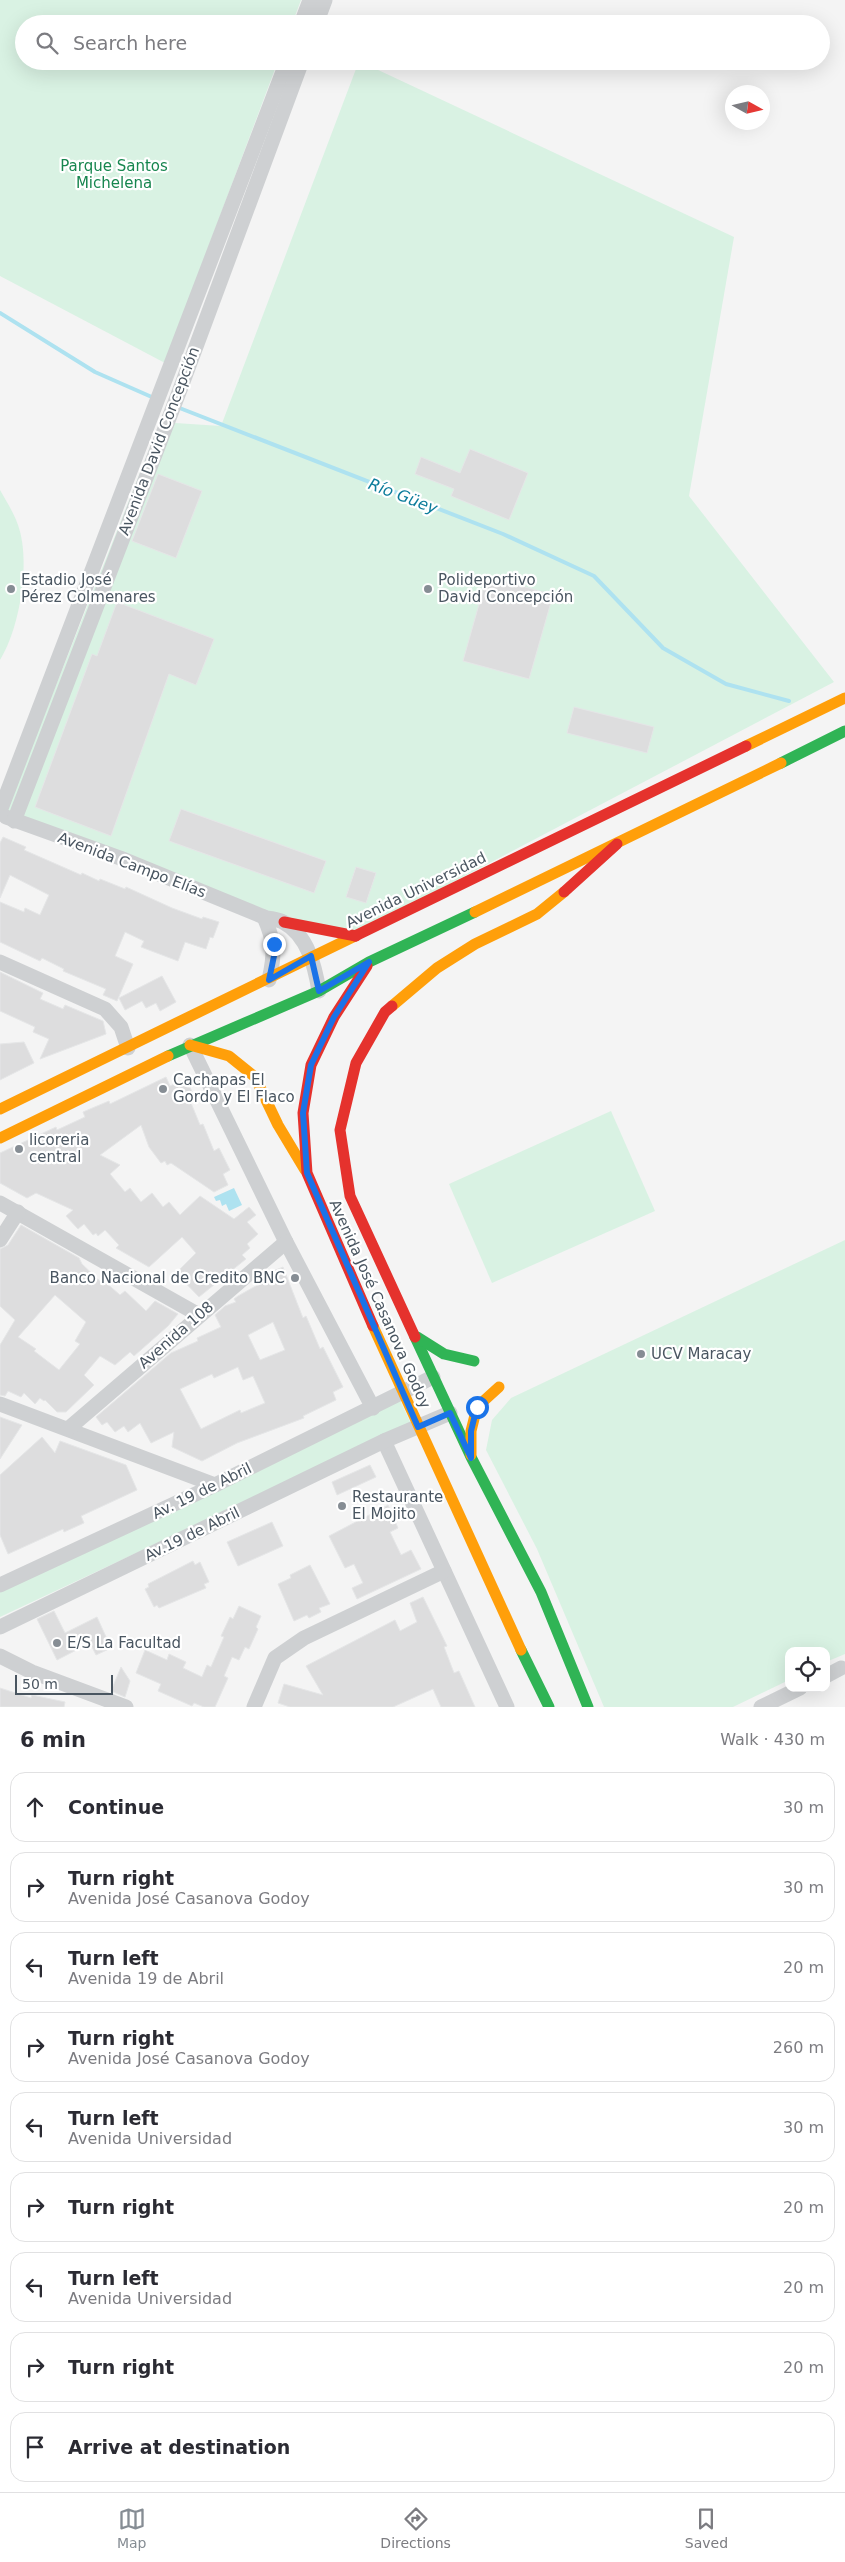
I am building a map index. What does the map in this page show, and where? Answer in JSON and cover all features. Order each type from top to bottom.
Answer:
[{"type":"street","points":[[304,15],[310,0]]},
{"type":"street","points":[[319,15],[325,0]]},
{"type":"street","name":"Avenida David Concepción","points":[[0,811],[284,70]]},
{"type":"street","name":"Avenida David Concepción","points":[[7,818],[181,387],[299,70]]},
{"type":"street","name":"Avenida Universidad","points":[[0,1109],[269,980],[311,956],[356,936],[845,698]]},
{"type":"street","points":[[0,1138],[190,1046],[319,991],[369,962],[617,844],[845,731]]},
{"type":"street","name":"Avenida Campo Elías","points":[[7,818],[120,858],[264,917],[284,922]]},
{"type":"street","name":"Avenida José Casanova Godoy","points":[[588,1707],[541,1592],[471,1458],[417,1337],[350,1196],[340,1130],[356,1063],[385,1012],[430,974],[475,944],[537,914],[573,885],[617,844]]},
{"type":"street","name":"Avenida José Casanova Godoy","points":[[405,912],[369,962],[334,1017],[311,1065],[303,1113],[307,1173],[402,1393],[503,1614],[549,1707]]},
{"type":"street","points":[[264,917],[274,944],[274,956],[269,980]]},
{"type":"street","points":[[284,922],[293,930],[311,956],[319,991]]},
{"type":"street","points":[[284,922],[356,936]]},
{"type":"street","points":[[0,962],[105,1010],[121,1027],[128,1048]]},
{"type":"street","points":[[190,1046],[230,1056],[254,1077],[278,1125],[307,1173]]},
{"type":"street","points":[[190,1046],[286,1242],[373,1408]]},
{"type":"street","points":[[0,1203],[199,1315]]},
{"type":"street","points":[[0,1240],[18,1212]]},
{"type":"street","name":"Avenida 108","points":[[68,1430],[199,1315],[286,1242]]},
{"type":"street","points":[[417,1337],[441,1354],[454,1360],[474,1361]]},
{"type":"street","name":"Av. 19 de Abril","points":[[0,1585],[215,1485],[434,1377]]},
{"type":"street","points":[[471,1458],[471,1431],[477,1407],[499,1387]]},
{"type":"street","points":[[0,1404],[215,1485]]},
{"type":"street","name":"Av.19 de Abril","points":[[0,1626],[384,1441],[450,1413]]},
{"type":"street","points":[[384,1441],[507,1707]]},
{"type":"street","points":[[254,1707],[275,1658],[304,1638],[444,1571]]},
{"type":"street","points":[[0,1656],[32,1672],[126,1707]]},
{"type":"street","points":[[0,1667],[32,1672]]},
{"type":"street","points":[[830,1674],[841,1668]]},
{"type":"street","points":[[761,1707],[792,1692]]},
{"type":"green space","name":"Parque Santos Michelena","points":[[0,0],[301,0],[295,15],[15,15],[15,70],[275,70],[165,363],[0,276]]},
{"type":"green space","name":"Polideportivo David Concepción","points":[[356,70],[378,70],[734,237],[689,496],[834,682],[345,939],[5,814],[160,422],[221,426]]},
{"type":"green space","name":"Estadio José Pérez Colmenares","points":[[0,490],[18,525],[22,540],[23,575],[18,613],[7,646],[0,660]]},
{"type":"green space","points":[[611,1111],[655,1211],[492,1283],[449,1184]]},
{"type":"green space","points":[[845,1240],[845,1654],[830,1660],[830,1647],[785,1647],[785,1682],[733,1707],[604,1707],[537,1549],[486,1450],[492,1420],[511,1398]]},
{"type":"green space","points":[[400,1400],[411,1424],[0,1617],[0,1591]]},
{"type":"water","points":[[234,1188],[242,1205],[229,1211],[226,1204],[222,1206],[220,1200],[216,1201],[214,1197]]},
{"type":"building","points":[[470,449],[528,473],[509,520],[451,496],[454,489],[415,474],[421,457],[460,473]]},
{"type":"building","points":[[158,474],[202,491],[176,558],[132,541]]},
{"type":"building","points":[[487,576],[553,595],[529,679],[463,661]]},
{"type":"building","points":[[117,602],[214,639],[196,685],[169,674],[111,836],[35,807],[92,654],[97,656]]},
{"type":"building","points":[[574,707],[654,727],[647,753],[567,733]]},
{"type":"building","points":[[181,809],[326,861],[314,893],[169,841]]},
{"type":"building","points":[[3,837],[26,847],[24,850],[81,875],[82,873],[99,881],[100,879],[125,889],[126,887],[172,908],[202,919],[203,917],[219,922],[213,938],[210,937],[206,949],[185,942],[178,961],[141,947],[144,941],[125,932],[115,956],[133,964],[117,1001],[103,995],[106,989],[63,971],[64,969],[42,958],[40,961],[0,942],[0,902],[24,912],[25,908],[40,915],[49,895],[10,875],[0,898],[0,843]]},
{"type":"building","points":[[356,867],[376,873],[366,903],[346,897]]},
{"type":"building","points":[[0,972],[43,993],[40,999],[63,1009],[65,1005],[103,1021],[106,1034],[40,1059],[49,1039],[33,1032],[35,1027],[0,1011]]},
{"type":"building","points":[[162,976],[176,1002],[160,1011],[156,1003],[146,1008],[142,1001],[125,1010],[119,998]]},
{"type":"building","points":[[24,1042],[34,1063],[0,1080],[0,1044]]},
{"type":"building","points":[[166,1077],[170,1086],[186,1079],[196,1100],[191,1103],[200,1125],[203,1124],[214,1151],[219,1148],[230,1170],[223,1174],[228,1185],[214,1192],[171,1163],[167,1165],[165,1161],[161,1163],[149,1147],[141,1125],[100,1155],[120,1165],[110,1174],[125,1192],[130,1188],[141,1202],[152,1193],[163,1207],[169,1202],[180,1215],[200,1196],[234,1219],[249,1207],[256,1215],[247,1222],[258,1234],[247,1244],[250,1248],[242,1255],[246,1259],[199,1297],[176,1273],[196,1253],[182,1237],[149,1267],[116,1248],[119,1245],[105,1230],[98,1236],[96,1233],[93,1235],[84,1224],[78,1229],[66,1216],[73,1210],[36,1193],[27,1198],[0,1183],[0,1153],[56,1127],[57,1130],[85,1117],[83,1112],[109,1101],[110,1104]]},
{"type":"building","points":[[21,1225],[79,1258],[82,1264],[102,1283],[104,1281],[120,1295],[125,1291],[146,1311],[155,1301],[178,1314],[168,1326],[134,1356],[130,1352],[115,1365],[100,1356],[84,1375],[94,1385],[66,1412],[57,1412],[45,1400],[40,1398],[35,1404],[24,1393],[21,1397],[8,1391],[5,1396],[0,1395],[0,1345],[15,1320],[0,1306],[0,1249],[8,1245]],"holes":[[[55,1295],[86,1322],[75,1341],[80,1344],[59,1370],[34,1351],[36,1349],[18,1337]]]},
{"type":"building","points":[[283,1267],[303,1318],[306,1316],[320,1349],[323,1347],[343,1387],[333,1392],[336,1400],[303,1416],[304,1418],[237,1443],[202,1461],[172,1447],[174,1432],[151,1443],[140,1423],[128,1432],[124,1426],[115,1432],[107,1422],[102,1425],[96,1417],[171,1353],[198,1341],[197,1338],[221,1327],[215,1315],[225,1306],[236,1302],[234,1299],[238,1296],[268,1279],[266,1274]],"holes":[[[273,1322],[285,1350],[260,1360],[248,1335]],[[238,1367],[243,1380],[253,1376],[265,1403],[241,1413],[240,1410],[201,1429],[180,1389],[212,1374],[214,1378]]]},
{"type":"building","points":[[0,1417],[22,1425],[0,1459]]},
{"type":"building","points":[[42,1437],[55,1453],[60,1441],[126,1465],[137,1490],[81,1516],[84,1523],[64,1532],[63,1529],[8,1554],[0,1535],[0,1475]]},
{"type":"building","points":[[370,1465],[376,1477],[337,1495],[332,1482]]},
{"type":"building","points":[[388,1505],[398,1528],[390,1532],[401,1555],[411,1550],[421,1569],[357,1599],[352,1588],[363,1583],[354,1564],[345,1568],[329,1536]]},
{"type":"building","points":[[272,1522],[283,1546],[238,1566],[227,1542]]},
{"type":"building","points":[[193,1561],[195,1565],[200,1562],[209,1582],[204,1584],[206,1588],[159,1608],[157,1605],[154,1607],[145,1589],[149,1587],[148,1584]]},
{"type":"building","points":[[310,1565],[330,1604],[319,1608],[321,1612],[309,1618],[307,1615],[294,1621],[278,1584],[291,1578],[290,1575]]},
{"type":"building","points":[[423,1597],[447,1646],[444,1647],[454,1673],[459,1671],[475,1707],[441,1707],[433,1689],[393,1707],[290,1707],[278,1703],[284,1684],[323,1695],[306,1666],[395,1620],[400,1631],[417,1622],[410,1603]]},
{"type":"building","points":[[239,1606],[261,1616],[256,1627],[258,1629],[249,1649],[245,1647],[239,1660],[232,1657],[224,1676],[228,1678],[215,1707],[204,1707],[194,1703],[192,1706],[158,1691],[161,1684],[136,1673],[145,1650],[167,1660],[169,1654],[186,1662],[183,1668],[202,1677],[207,1665],[211,1667],[224,1637],[221,1636],[230,1617],[233,1619]]},
{"type":"building","points":[[54,1611],[65,1633],[97,1617],[111,1648],[96,1655],[90,1643],[57,1660],[37,1619]]},
{"type":"building","points":[[121,1667],[130,1681],[125,1697],[111,1691]]},
{"type":"building","points":[[0,1688],[31,1698],[32,1695],[65,1702],[64,1707],[0,1707]]},
{"type":"waterway","name":"Río Güey","points":[[0,313],[95,372],[154,398]]},
{"type":"waterway","name":"Río Güey","points":[[177,407],[503,534],[594,576],[663,648],[726,684],[789,701]]},
{"type":"traffic: fast","points":[[781,763],[845,731]]},
{"type":"traffic: fast","points":[[168,1056],[319,991],[369,962],[475,912]]},
{"type":"traffic: fast","points":[[415,1337],[471,1457],[541,1592],[588,1707]]},
{"type":"traffic: fast","points":[[417,1337],[444,1354],[474,1361]]},
{"type":"traffic: fast","points":[[521,1650],[549,1707]]},
{"type":"traffic: slow","points":[[746,746],[845,698]]},
{"type":"traffic: slow","points":[[475,912],[781,763]]},
{"type":"traffic: slow","points":[[392,1006],[437,968],[475,944],[537,914],[564,892]]},
{"type":"traffic: slow","points":[[0,1109],[355,936]]},
{"type":"traffic: slow","points":[[190,1045],[229,1056],[255,1077],[278,1125],[305,1170]]},
{"type":"traffic: slow","points":[[0,1138],[168,1056]]},
{"type":"traffic: slow","points":[[373,1326],[521,1650]]},
{"type":"traffic: slow","points":[[471,1455],[471,1431],[477,1407],[499,1387]]},
{"type":"traffic: jam","points":[[355,936],[746,746]]},
{"type":"traffic: jam","points":[[564,892],[617,844]]},
{"type":"traffic: jam","points":[[284,922],[356,936]]},
{"type":"traffic: jam","points":[[367,966],[334,1017],[311,1065],[303,1113],[307,1173],[373,1326]]},
{"type":"traffic: jam","points":[[392,1006],[385,1012],[356,1063],[340,1130],[350,1196],[415,1337]]},
{"type":"place","name":"Estadio José Pérez Colmenares","points":[[11,589]]},
{"type":"place","name":"Polideportivo David Concepción","points":[[428,589]]},
{"type":"place","name":"Cachapas El Gordo y El Flaco","points":[[163,1089]]},
{"type":"place","name":"licoreria central","points":[[19,1149]]},
{"type":"place","name":"Banco Nacional de Credito BNC","points":[[295,1278]]},
{"type":"place","name":"UCV Maracay","points":[[641,1354]]},
{"type":"place","name":"Restaurante El Mojito","points":[[342,1506]]},
{"type":"place","name":"E/S La Facultad","points":[[57,1643]]},
{"type":"route","points":[[274,944],[274,956],[269,980],[311,956],[319,991],[369,962],[334,1017],[311,1065],[303,1113],[307,1173],[418,1427],[450,1413],[471,1458],[471,1431],[477,1407]]}]
